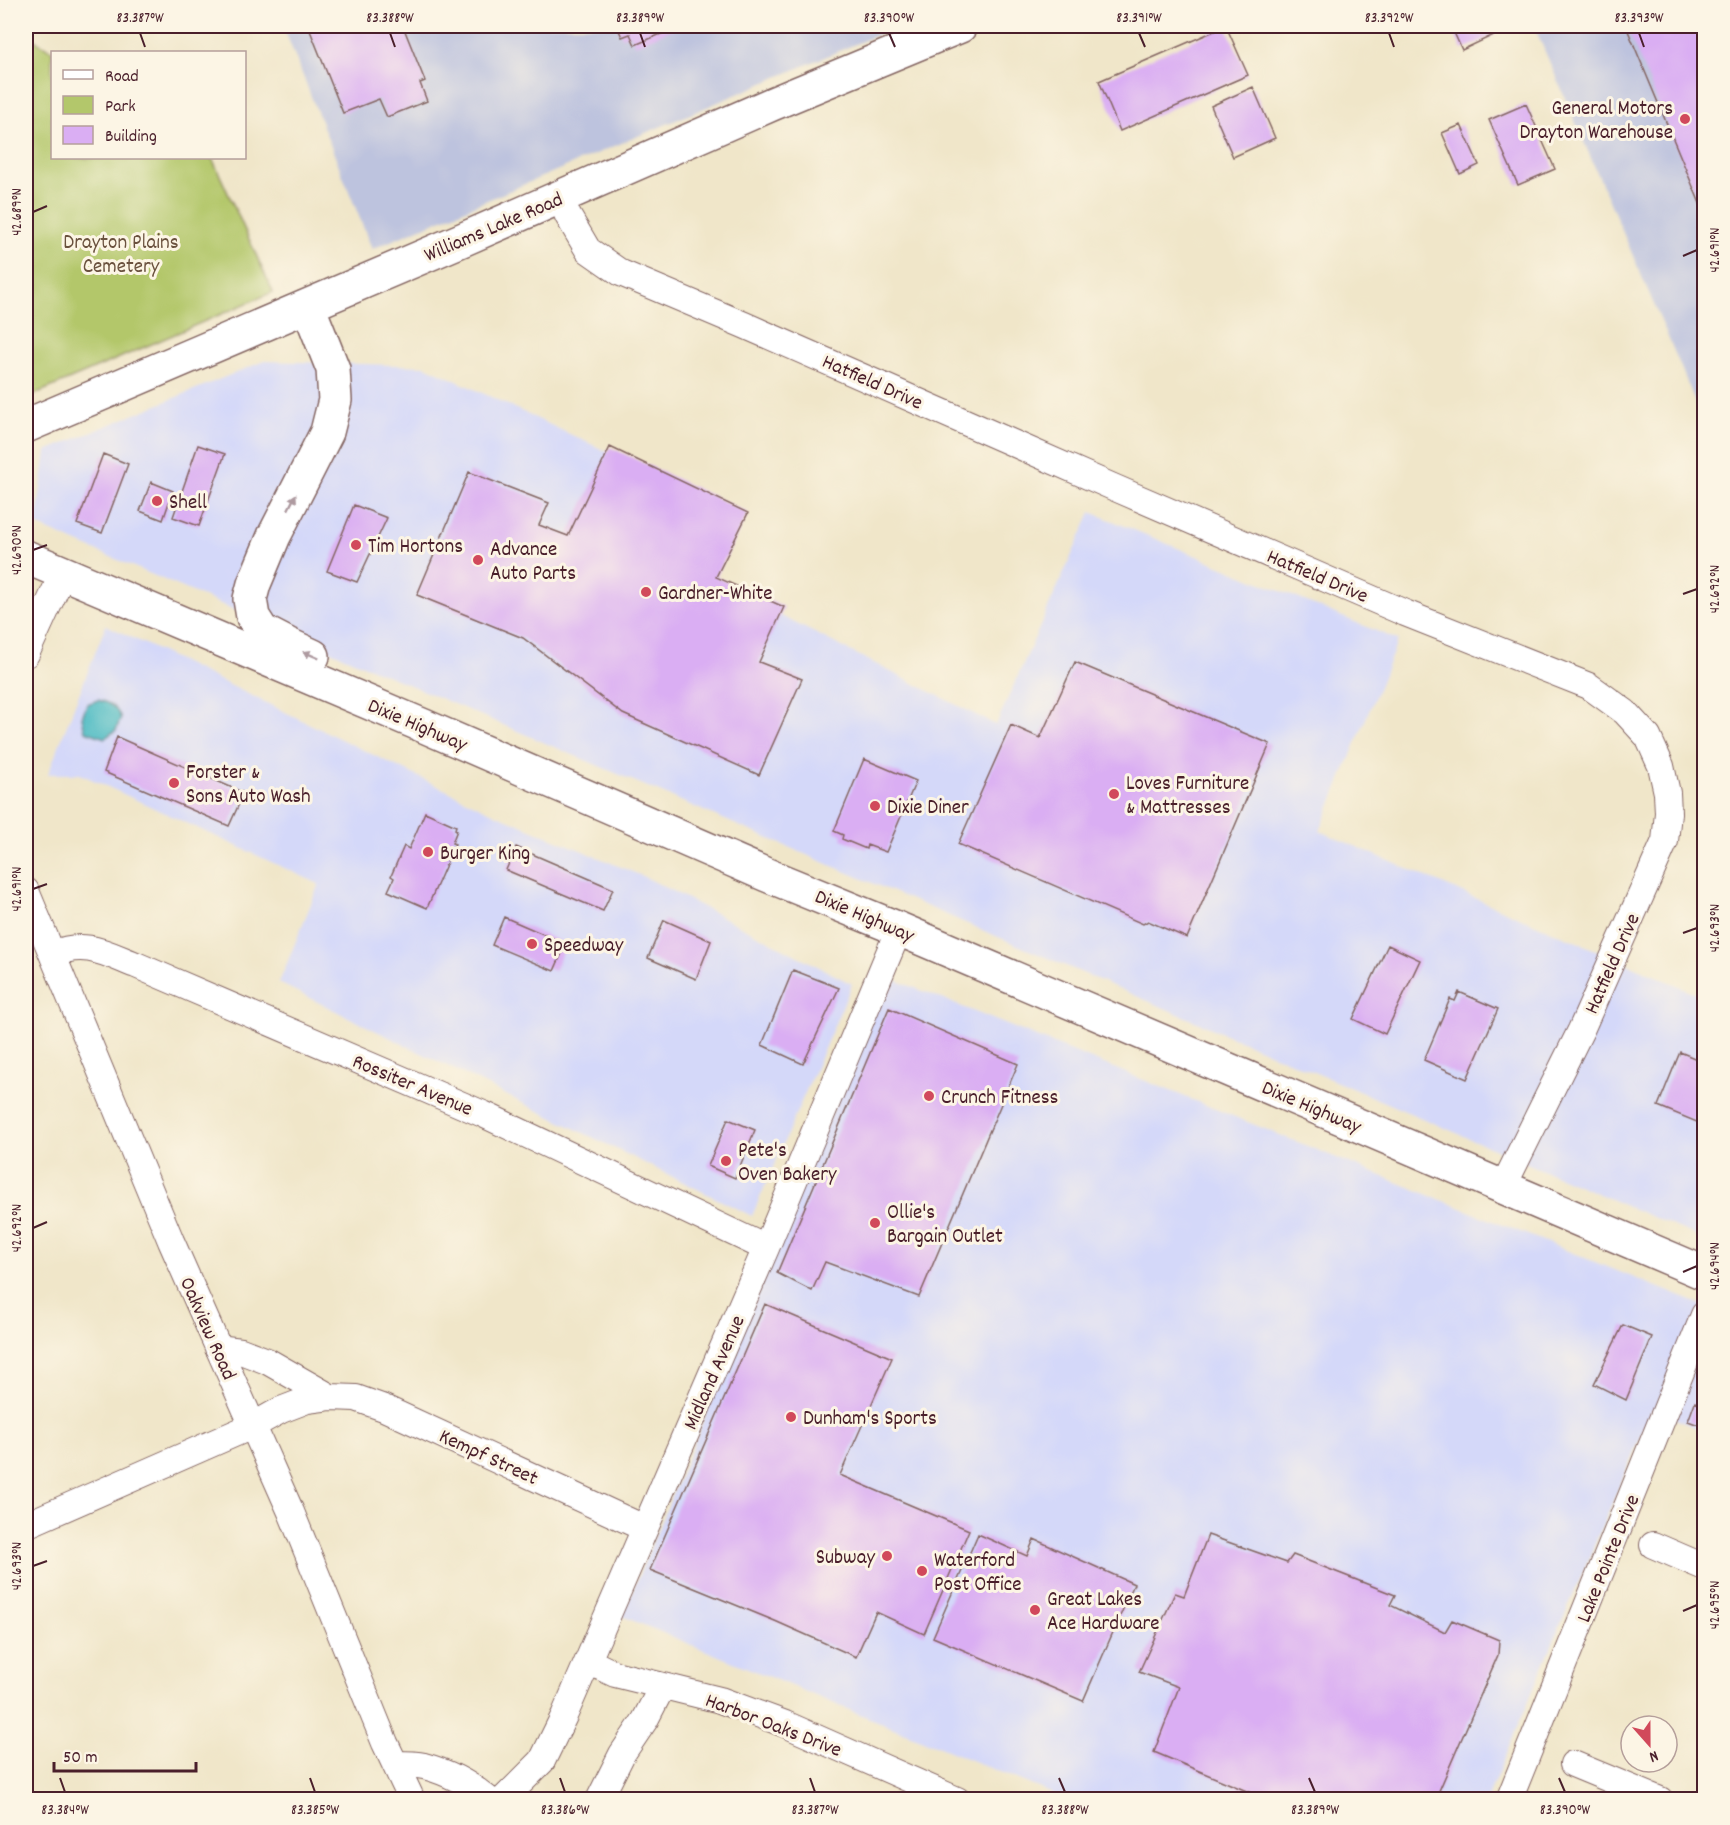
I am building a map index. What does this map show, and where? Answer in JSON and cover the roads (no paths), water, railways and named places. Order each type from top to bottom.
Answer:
[{"type":"main road","name":"Williams Lake Road","points":[[26,426],[730,122],[960,26]]},
{"type":"main road","points":[[308,306],[333,369],[335,400],[327,432],[274,536],[254,584],[250,599],[254,617],[262,631],[286,644],[498,737],[526,770]]},
{"type":"main road","name":"Dixie Highway","points":[[26,557],[1704,1273]]},
{"type":"street","name":"Hatfield Drive","points":[[560,197],[568,216],[588,250],[621,273],[744,324],[1405,613],[1589,686],[1624,712],[1648,737],[1661,766],[1667,793],[1668,813],[1665,841],[1581,1030],[1503,1187]]},
{"type":"street","points":[[26,654],[63,573]]},
{"type":"street","name":"Oakview Road","points":[[26,891],[171,1241],[291,1512],[412,1800]]},
{"type":"street","name":"Midland Avenue","points":[[503,1800],[542,1761],[564,1716],[766,1248],[899,929]]},
{"type":"street","name":"Rossiter Avenue","points":[[53,954],[68,948],[96,949],[136,965],[483,1114],[766,1248]]},
{"type":"street","name":"Lake Pointe Drive","points":[[1509,1800],[1704,1315]]},
{"type":"street","name":"Kempf Street","points":[[218,1348],[241,1351],[267,1361],[330,1397]]},
{"type":"street","name":"Kempf Street","points":[[26,1525],[252,1426],[280,1410],[307,1400],[330,1397],[356,1398],[384,1408],[644,1528]]},
{"type":"street","points":[[1653,1545],[1704,1567]]},
{"type":"street","name":"Harbor Oaks Drive","points":[[588,1661],[615,1674],[720,1700],[785,1724],[957,1800]]},
{"type":"street","points":[[599,1800],[622,1754],[645,1720],[663,1687]]},
{"type":"street","points":[[395,1764],[423,1766],[439,1772],[476,1789],[489,1800]]},
{"type":"street","points":[[1574,1764],[1660,1800]]},
{"type":"water","points":[[98,700],[112,706],[121,718],[116,730],[105,738],[85,731],[82,717],[87,704]]},
{"type":"place","name":"General Motors Drayton Warehouse","points":[[1685,119]]},
{"type":"place","name":"Shell","points":[[157,501]]},
{"type":"place","name":"Tim Hortons","points":[[356,545]]},
{"type":"place","name":"Advance Auto Parts","points":[[478,560]]},
{"type":"place","name":"Gardner-White","points":[[646,592]]},
{"type":"place","name":"Forster & Sons Auto Wash","points":[[174,783]]},
{"type":"place","name":"Loves Furniture & Mattresses","points":[[1114,794]]},
{"type":"place","name":"Dixie Diner","points":[[875,806]]},
{"type":"place","name":"Burger King","points":[[428,852]]},
{"type":"place","name":"Speedway","points":[[532,944]]},
{"type":"place","name":"Crunch Fitness","points":[[929,1096]]},
{"type":"place","name":"Pete's Oven Bakery","points":[[726,1161]]},
{"type":"place","name":"Ollie's Bargain Outlet","points":[[875,1223]]},
{"type":"place","name":"Dunham's Sports","points":[[791,1417]]},
{"type":"place","name":"Subway","points":[[887,1556]]},
{"type":"place","name":"Waterford Post Office","points":[[922,1571]]},
{"type":"place","name":"Great Lakes Ace Hardware","points":[[1035,1610]]},
{"type":"park label","name":"Drayton Plains Cemetery","points":[[121,253]]}]
